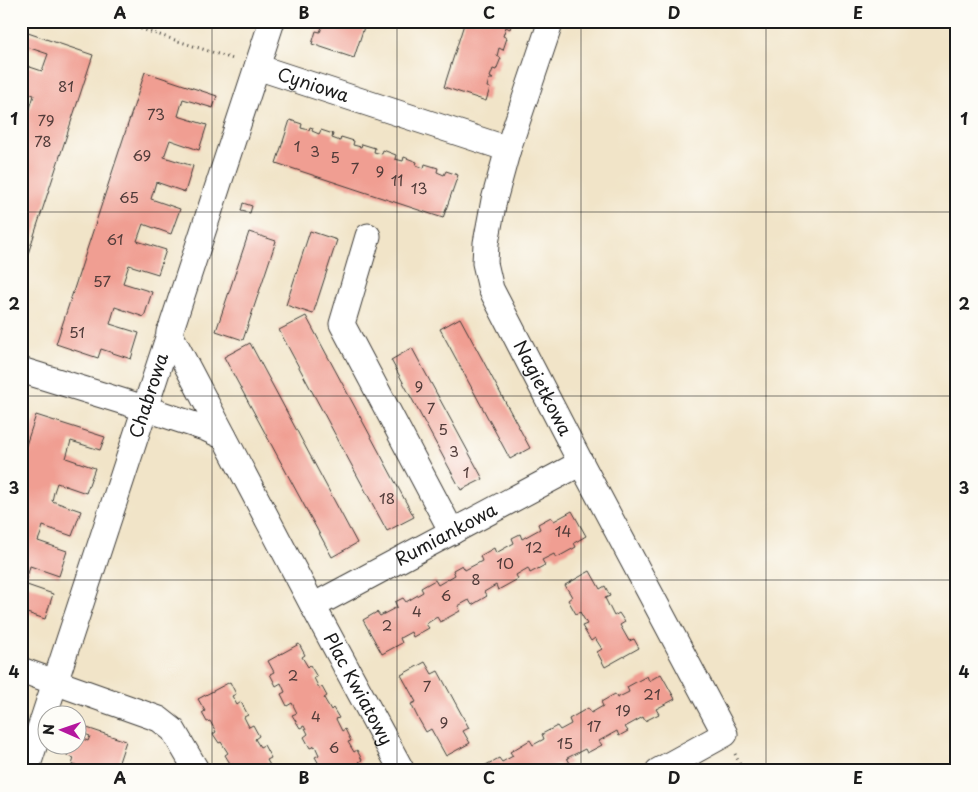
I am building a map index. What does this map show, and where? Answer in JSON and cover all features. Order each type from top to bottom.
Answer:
[{"type":"street","name":"Chabrowa","points":[[26,771],[272,21]]},
{"type":"street","name":"Nagietkowa","points":[[551,21],[508,149],[494,200],[486,243],[485,263],[491,289],[725,734],[658,771]]},
{"type":"street","name":"Cyniowa","points":[[257,67],[508,149]]},
{"type":"street","points":[[368,236],[342,324],[452,532]]},
{"type":"street","name":"Plac Kwiatowy","points":[[169,332],[402,771]]},
{"type":"street","points":[[21,370],[144,408],[224,436]]},
{"type":"street","name":"Rumiankowa","points":[[313,606],[581,463]]},
{"type":"street","points":[[21,670],[159,719],[173,730],[197,771]]},
{"type":"path","name":"Cyniowa","points":[[117,21],[257,67]]},
{"type":"building","points":[[320,21],[366,21],[354,58],[312,44],[316,31],[320,32],[323,25],[319,24]]},
{"type":"building","points":[[465,21],[512,21],[510,29],[506,27],[503,36],[507,38],[503,50],[499,48],[497,56],[501,58],[496,70],[493,69],[490,77],[493,79],[489,79],[487,87],[490,88],[486,101],[444,87]]},
{"type":"building","points":[[22,31],[93,55],[22,272],[21,110],[29,112],[34,95],[21,91],[21,64],[42,71],[48,54],[21,45]]},
{"type":"building","points":[[145,72],[217,96],[213,108],[183,99],[178,116],[207,125],[199,150],[170,140],[164,157],[193,166],[185,192],[156,182],[151,199],[180,209],[171,234],[143,224],[137,241],[166,250],[158,274],[129,265],[123,283],[152,292],[144,317],[115,307],[110,324],[139,333],[131,359],[101,349],[98,358],[56,344]]},
{"type":"building","points":[[290,120],[302,124],[301,128],[309,130],[310,127],[313,128],[312,131],[319,134],[321,130],[333,134],[332,138],[340,141],[341,137],[354,141],[353,145],[361,147],[362,144],[375,148],[374,152],[382,154],[383,150],[396,155],[395,159],[403,161],[404,157],[417,162],[416,165],[424,168],[425,164],[438,168],[437,172],[444,175],[446,171],[458,175],[443,218],[276,163]]},
{"type":"building","points":[[243,203],[252,206],[250,213],[241,211]]},
{"type":"building","points":[[310,231],[337,240],[313,314],[286,305]]},
{"type":"building","points":[[249,232],[276,241],[243,340],[216,331]]},
{"type":"building","points":[[306,316],[414,517],[387,531],[279,330]]},
{"type":"building","points":[[460,318],[530,448],[510,459],[440,329]]},
{"type":"building","points":[[250,343],[357,543],[332,557],[224,357]]},
{"type":"building","points":[[412,348],[483,479],[461,490],[391,360]]},
{"type":"building","points":[[36,415],[105,437],[100,450],[71,441],[66,458],[95,468],[86,493],[57,483],[54,492],[52,501],[81,511],[72,536],[43,526],[38,541],[67,551],[59,576],[30,566],[24,584],[53,594],[45,619],[21,611],[21,460]]},
{"type":"building","points":[[572,511],[586,536],[574,543],[576,547],[556,558],[554,554],[542,560],[545,565],[530,573],[528,568],[516,575],[518,579],[498,590],[496,585],[484,592],[487,596],[472,605],[469,600],[458,606],[460,611],[440,622],[437,617],[426,624],[429,628],[413,637],[411,632],[400,638],[402,643],[382,654],[363,620],[377,612],[380,616],[397,607],[395,602],[403,598],[406,602],[423,592],[421,588],[435,580],[438,585],[455,575],[453,570],[462,565],[465,570],[482,561],[480,556],[494,548],[496,553],[514,543],[512,538],[520,534],[522,539],[540,529],[538,524],[551,517],[554,521]]},
{"type":"building","points":[[590,571],[600,589],[605,586],[610,596],[605,598],[614,616],[619,613],[625,622],[620,625],[629,641],[634,639],[639,648],[605,667],[597,652],[602,649],[595,638],[591,641],[582,626],[587,624],[580,612],[576,614],[568,600],[572,597],[565,585]]},
{"type":"building","points":[[299,644],[305,655],[302,657],[308,667],[310,665],[317,677],[314,678],[319,688],[322,687],[327,696],[324,698],[331,710],[333,708],[339,718],[336,719],[342,731],[345,729],[351,741],[348,742],[354,752],[357,750],[362,760],[359,762],[364,771],[328,771],[327,768],[323,771],[315,757],[319,755],[315,746],[310,748],[304,737],[308,734],[304,726],[300,728],[292,715],[297,713],[292,703],[287,706],[281,694],[285,692],[281,683],[276,686],[270,674],[274,672],[268,661]]},
{"type":"building","points":[[425,662],[432,674],[438,671],[469,728],[463,731],[470,743],[446,756],[431,729],[426,732],[418,718],[411,704],[416,702],[401,675]]},
{"type":"building","points":[[661,674],[675,699],[656,709],[659,714],[645,721],[643,717],[625,727],[628,731],[619,736],[617,731],[599,741],[602,745],[587,753],[585,749],[567,758],[570,763],[561,768],[558,764],[545,771],[486,771],[484,766],[499,758],[502,762],[513,756],[510,752],[530,740],[533,745],[544,739],[542,734],[557,726],[560,730],[571,724],[569,719],[588,708],[591,713],[603,706],[601,702],[615,694],[617,698],[629,692],[627,687],[647,676],[649,681]]},
{"type":"building","points":[[230,682],[236,694],[232,696],[237,705],[241,702],[248,715],[244,717],[249,727],[253,725],[259,736],[255,739],[260,747],[264,745],[271,758],[267,760],[272,769],[276,767],[278,771],[237,771],[225,755],[228,753],[221,742],[219,743],[213,734],[216,732],[210,721],[207,722],[202,713],[205,711],[198,699]]},
{"type":"building","points":[[88,728],[126,741],[116,771],[78,771],[80,767],[72,765],[74,758],[67,756],[68,754],[88,754],[90,736],[88,735]]}]
